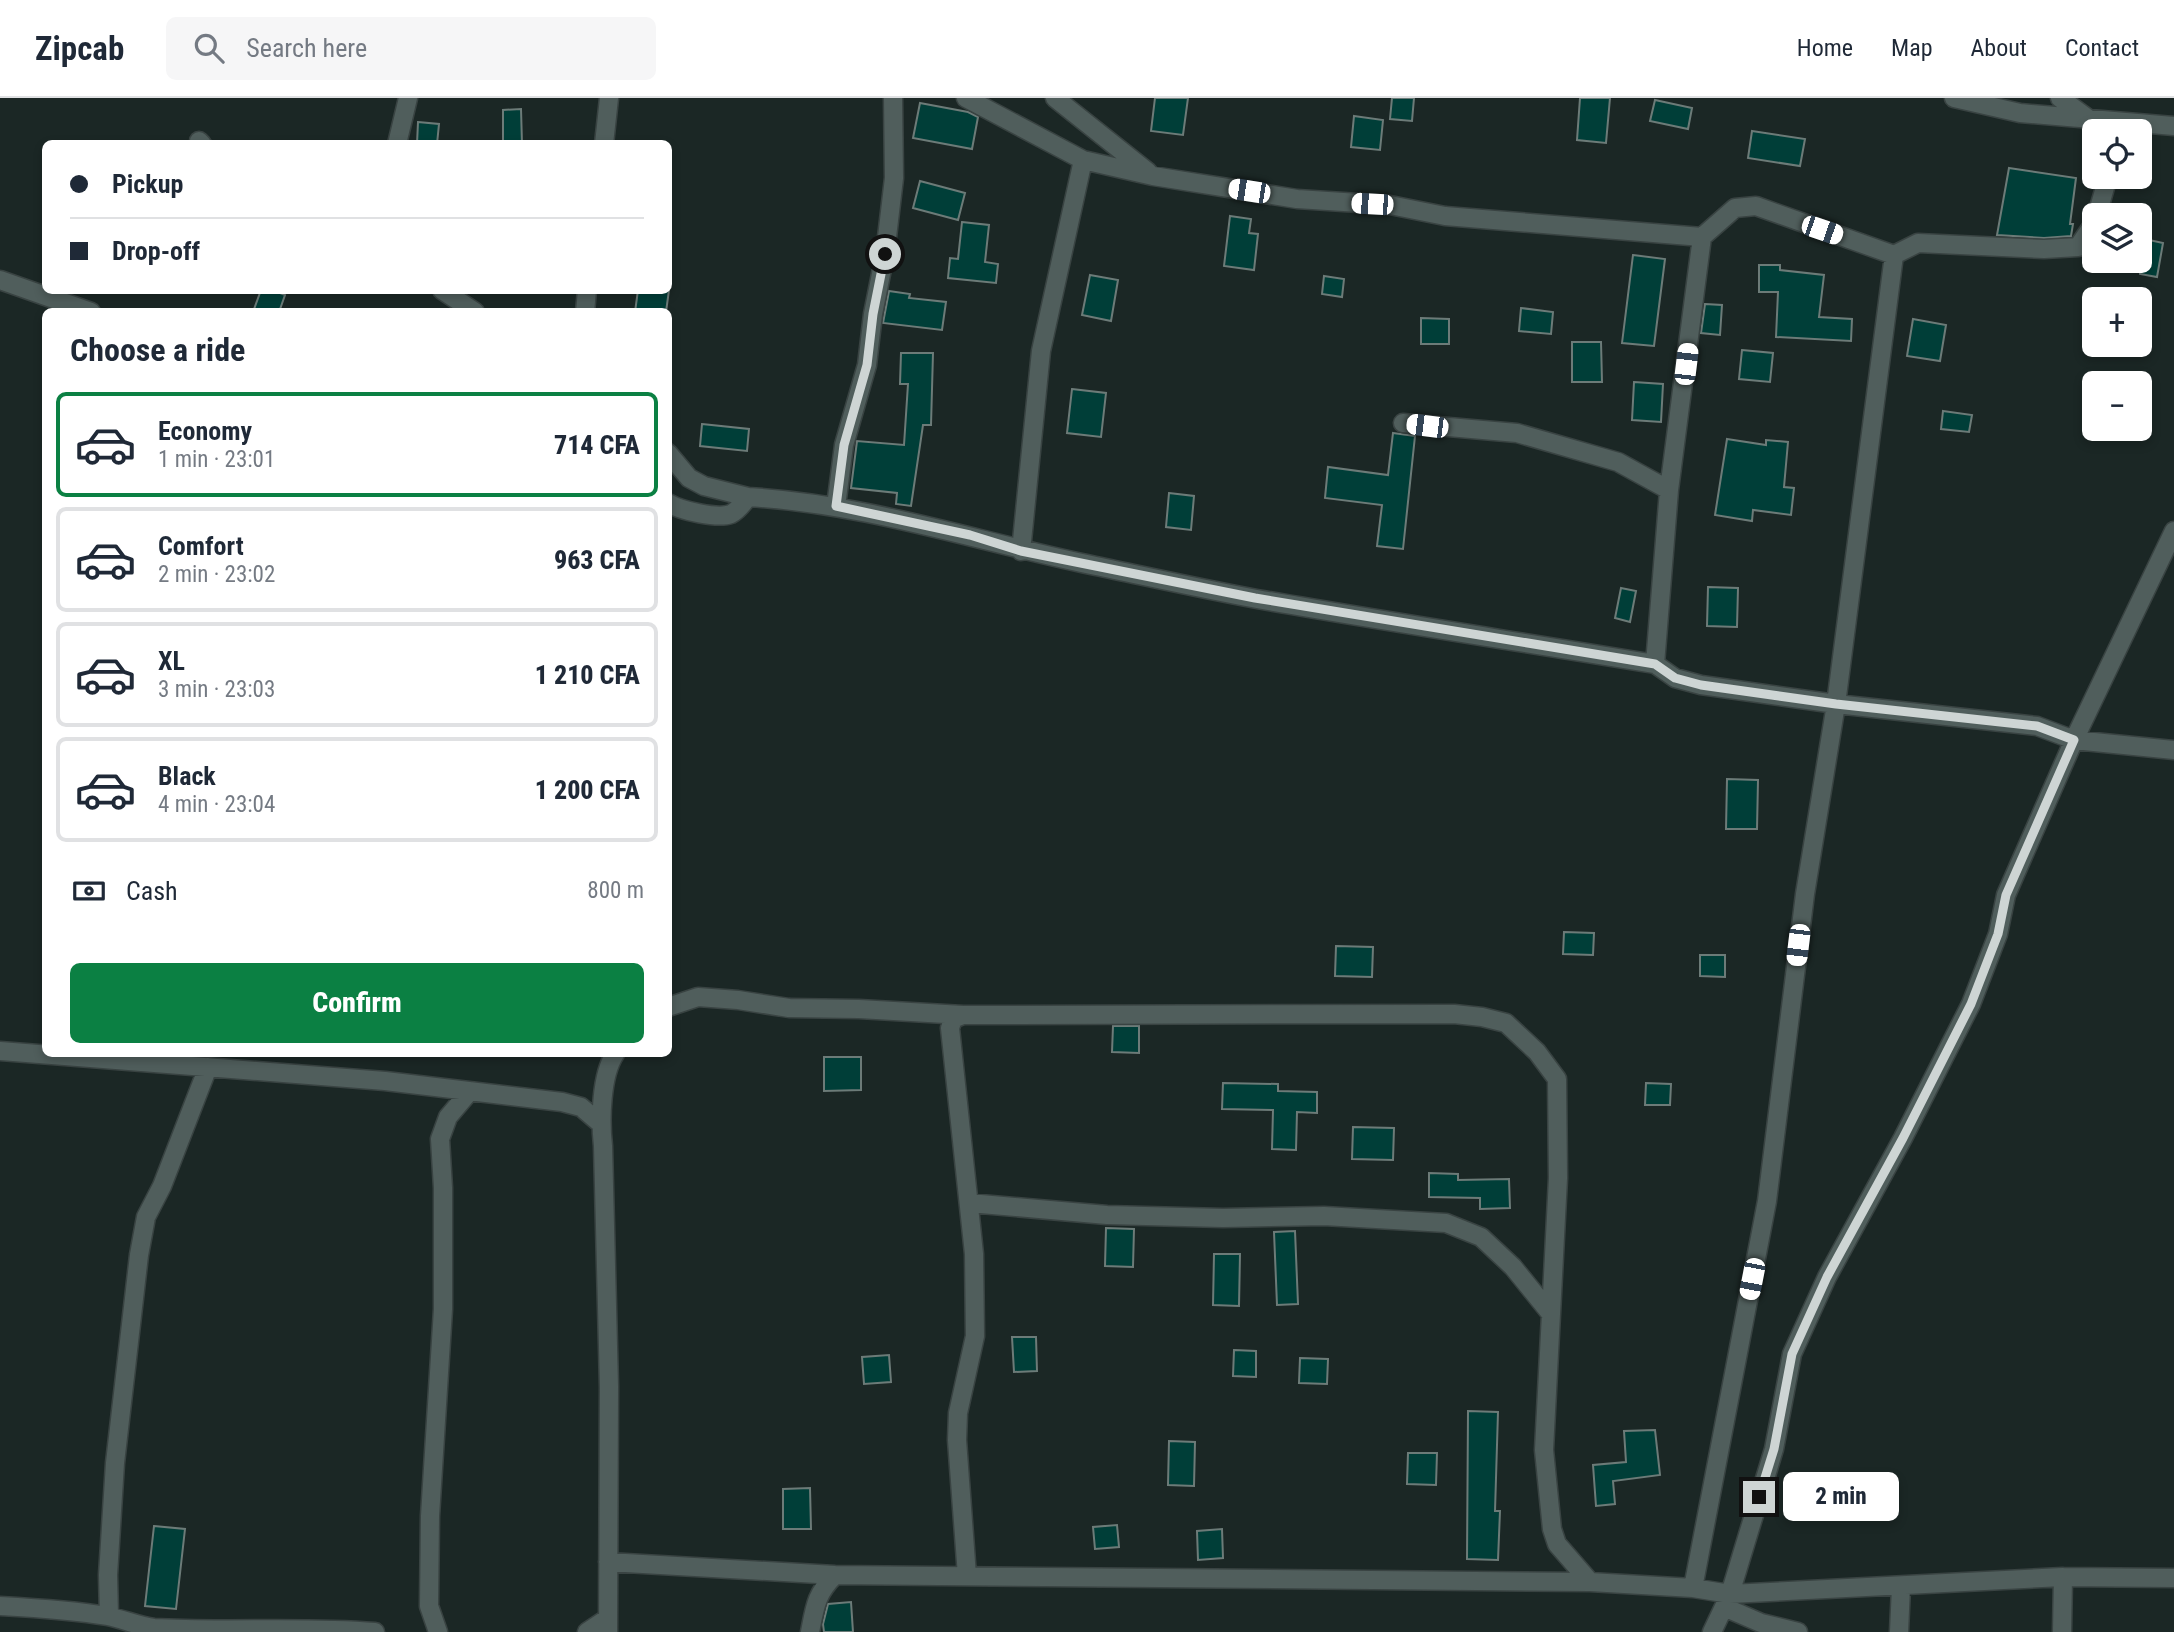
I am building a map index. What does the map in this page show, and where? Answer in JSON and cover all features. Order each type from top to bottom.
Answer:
[{"type":"street","points":[[398,140],[408,98]]},
{"type":"street","points":[[604,140],[609,98]]},
{"type":"street","points":[[836,506],[844,445],[867,365],[873,314],[885,254],[894,178],[893,98]]},
{"type":"street","points":[[966,98],[1083,160],[1153,176],[1297,199],[1390,205],[1445,216],[1702,237]]},
{"type":"street","points":[[1055,98],[1153,176]]},
{"type":"street","points":[[1954,98],[2020,113],[2082,119]]},
{"type":"street","points":[[2060,98],[2089,119]]},
{"type":"street","points":[[2152,126],[2174,126]]},
{"type":"street","points":[[1021,551],[1041,351],[1083,160]]},
{"type":"street","points":[[1655,664],[1669,490],[1702,237],[1735,208],[1756,206],[1894,255],[1918,243],[2044,249],[2078,247],[2082,241]]},
{"type":"street","points":[[1693,1588],[1767,1201],[1805,894],[1836,704],[1894,255]]},
{"type":"street","points":[[0,280],[80,308]]},
{"type":"street","points":[[448,294],[469,308]]},
{"type":"street","points":[[1403,423],[1517,433],[1618,462],[1669,490]]},
{"type":"street","points":[[672,458],[689,478],[704,486],[748,497],[836,506],[970,535],[1021,551],[1255,598],[1655,664],[1675,678],[1701,685],[1836,704],[2037,726],[2074,740],[2174,750]]},
{"type":"street","points":[[672,504],[716,516],[732,513],[748,497]]},
{"type":"street","points":[[1712,1632],[1727,1600],[1774,1449],[1792,1354],[1827,1277],[1903,1138],[1971,1004],[1998,934],[2006,895],[2074,740],[2174,531]]},
{"type":"street","points":[[672,1006],[698,998],[738,1000],[789,1008],[963,1015],[1454,1014],[1506,1023],[1537,1052],[1557,1079],[1558,1178],[1544,1450],[1552,1529],[1557,1544],[1590,1582]]},
{"type":"street","points":[[963,1015],[953,1019],[950,1028],[974,1254],[975,1336],[957,1413],[967,1576]]},
{"type":"street","points":[[0,1051],[42,1054]]},
{"type":"street","points":[[78,1057],[385,1081],[562,1102],[581,1107],[601,1124]]},
{"type":"street","points":[[587,1632],[608,1625],[609,1387],[601,1124],[608,1063],[613,1057]]},
{"type":"street","points":[[109,1616],[108,1575],[114,1476],[139,1255],[146,1217],[162,1186],[208,1067]]},
{"type":"street","points":[[438,1632],[429,1606],[430,1516],[443,1308],[443,1188],[440,1139],[448,1117],[470,1091]]},
{"type":"street","points":[[970,1203],[1107,1215],[1223,1218],[1324,1216],[1446,1223],[1481,1237],[1513,1267],[1551,1314]]},
{"type":"street","points":[[608,1562],[835,1575],[1590,1582],[1693,1588],[1727,1600],[1761,1623],[1798,1632]]},
{"type":"street","points":[[810,1632],[817,1598],[835,1575]]},
{"type":"street","points":[[1727,1600],[2063,1577],[2174,1578]]},
{"type":"street","points":[[2062,1632],[2063,1577]]},
{"type":"street","points":[[1899,1632],[1901,1587]]},
{"type":"street","points":[[0,1606],[109,1616],[151,1628],[342,1629],[375,1632]]},
{"type":"building","points":[[1155,98],[1188,98],[1183,135],[1151,131]]},
{"type":"building","points":[[1392,98],[1414,98],[1412,121],[1390,119]]},
{"type":"building","points":[[1580,98],[1610,98],[1606,143],[1577,140]]},
{"type":"building","points":[[1655,100],[1692,108],[1688,129],[1650,121]]},
{"type":"building","points":[[920,103],[968,112],[978,117],[972,149],[913,138]]},
{"type":"building","points":[[521,109],[522,140],[503,140],[503,110]]},
{"type":"building","points":[[1354,116],[1383,120],[1380,150],[1351,147]]},
{"type":"building","points":[[418,122],[439,124],[437,140],[417,140]]},
{"type":"building","points":[[1752,131],[1805,139],[1800,166],[1748,158]]},
{"type":"building","points":[[2009,168],[2076,178],[2071,236],[2044,238],[1997,235]]},
{"type":"building","points":[[920,181],[965,193],[958,220],[913,208]]},
{"type":"building","points":[[1230,216],[1251,219],[1249,233],[1258,234],[1254,270],[1224,266]]},
{"type":"building","points":[[962,222],[989,225],[985,262],[998,264],[996,283],[948,278],[950,258],[958,259]]},
{"type":"building","points":[[2152,241],[2163,243],[2157,277],[2140,274],[2152,273]]},
{"type":"building","points":[[1633,255],[1665,259],[1654,346],[1622,343]]},
{"type":"building","points":[[1759,265],[1780,265],[1780,270],[1824,275],[1819,317],[1852,319],[1851,341],[1776,337],[1778,292],[1759,292]]},
{"type":"building","points":[[1090,275],[1118,280],[1111,321],[1082,315]]},
{"type":"building","points":[[1324,276],[1344,279],[1342,297],[1322,294]]},
{"type":"building","points":[[889,291],[910,294],[909,298],[946,302],[942,330],[883,323]]},
{"type":"building","points":[[260,294],[285,295],[280,308],[254,308]]},
{"type":"building","points":[[637,294],[668,294],[667,308],[636,308]]},
{"type":"building","points":[[1705,304],[1722,305],[1720,335],[1701,333]]},
{"type":"building","points":[[1521,308],[1553,312],[1551,334],[1519,331]]},
{"type":"building","points":[[1421,318],[1449,319],[1449,344],[1421,344]]},
{"type":"building","points":[[1913,319],[1946,325],[1940,361],[1907,356]]},
{"type":"building","points":[[1572,342],[1601,342],[1602,382],[1572,382]]},
{"type":"building","points":[[1742,350],[1773,353],[1770,382],[1739,379]]},
{"type":"building","points":[[901,353],[933,353],[931,425],[923,425],[911,506],[896,504],[897,493],[851,488],[857,441],[904,445],[908,384],[900,384]]},
{"type":"building","points":[[1634,382],[1663,384],[1661,422],[1632,420]]},
{"type":"building","points":[[1072,389],[1106,393],[1101,437],[1067,433]]},
{"type":"building","points":[[1943,411],[1972,415],[1969,432],[1941,429]]},
{"type":"building","points":[[702,424],[749,429],[747,451],[700,446]]},
{"type":"building","points":[[1393,433],[1415,436],[1403,549],[1377,546],[1382,505],[1325,498],[1328,467],[1388,475]]},
{"type":"building","points":[[1727,439],[1766,445],[1766,440],[1788,442],[1784,487],[1794,488],[1791,515],[1753,510],[1752,521],[1715,515]]},
{"type":"building","points":[[1169,493],[1194,496],[1191,530],[1166,527]]},
{"type":"building","points":[[1708,587],[1738,588],[1737,627],[1707,626]]},
{"type":"building","points":[[1621,588],[1636,591],[1630,622],[1615,618]]},
{"type":"building","points":[[1727,779],[1758,780],[1757,829],[1726,829]]},
{"type":"building","points":[[1564,932],[1594,933],[1593,955],[1563,954]]},
{"type":"building","points":[[1336,946],[1373,947],[1372,977],[1335,976]]},
{"type":"building","points":[[1700,955],[1725,955],[1725,977],[1700,976]]},
{"type":"building","points":[[1113,1026],[1139,1026],[1139,1053],[1112,1052]]},
{"type":"building","points":[[824,1057],[861,1057],[861,1090],[824,1091]]},
{"type":"building","points":[[1223,1083],[1278,1084],[1278,1091],[1317,1092],[1317,1113],[1297,1112],[1296,1150],[1272,1149],[1273,1110],[1222,1109]]},
{"type":"building","points":[[1646,1083],[1671,1084],[1670,1105],[1645,1105]]},
{"type":"building","points":[[1353,1127],[1394,1128],[1393,1160],[1352,1159]]},
{"type":"building","points":[[1429,1173],[1458,1174],[1458,1180],[1509,1179],[1510,1208],[1480,1209],[1480,1198],[1429,1197]]},
{"type":"building","points":[[1106,1228],[1134,1229],[1133,1267],[1105,1266]]},
{"type":"building","points":[[1295,1231],[1298,1304],[1277,1305],[1274,1232]]},
{"type":"building","points":[[1214,1254],[1240,1254],[1239,1306],[1213,1305]]},
{"type":"building","points":[[1012,1337],[1036,1337],[1037,1371],[1014,1372]]},
{"type":"building","points":[[1234,1350],[1256,1351],[1256,1377],[1233,1376]]},
{"type":"building","points":[[889,1355],[891,1382],[864,1384],[862,1357]]},
{"type":"building","points":[[1300,1358],[1328,1359],[1327,1384],[1299,1383]]},
{"type":"building","points":[[1468,1411],[1498,1412],[1495,1511],[1500,1511],[1498,1560],[1467,1559]]},
{"type":"building","points":[[1655,1430],[1660,1475],[1613,1481],[1615,1504],[1596,1506],[1593,1465],[1626,1462],[1624,1431]]},
{"type":"building","points":[[1169,1441],[1195,1442],[1194,1486],[1168,1485]]},
{"type":"building","points":[[1408,1453],[1437,1453],[1436,1485],[1407,1484]]},
{"type":"building","points":[[810,1488],[811,1529],[783,1529],[783,1489]]},
{"type":"building","points":[[1117,1525],[1119,1547],[1095,1549],[1093,1527]]},
{"type":"building","points":[[154,1526],[185,1529],[176,1609],[145,1606]]},
{"type":"building","points":[[1222,1529],[1223,1558],[1198,1560],[1197,1531]]},
{"type":"building","points":[[851,1602],[853,1632],[824,1632],[823,1624],[828,1604]]},
{"type":"route","points":[[885,254],[873,314],[867,365],[844,445],[836,506],[970,535],[1021,551],[1255,598],[1655,664],[1675,678],[1701,685],[1836,704],[2037,726],[2074,740],[2006,895],[1998,934],[1971,1004],[1903,1138],[1827,1277],[1792,1354],[1774,1449],[1759,1497]]}]
